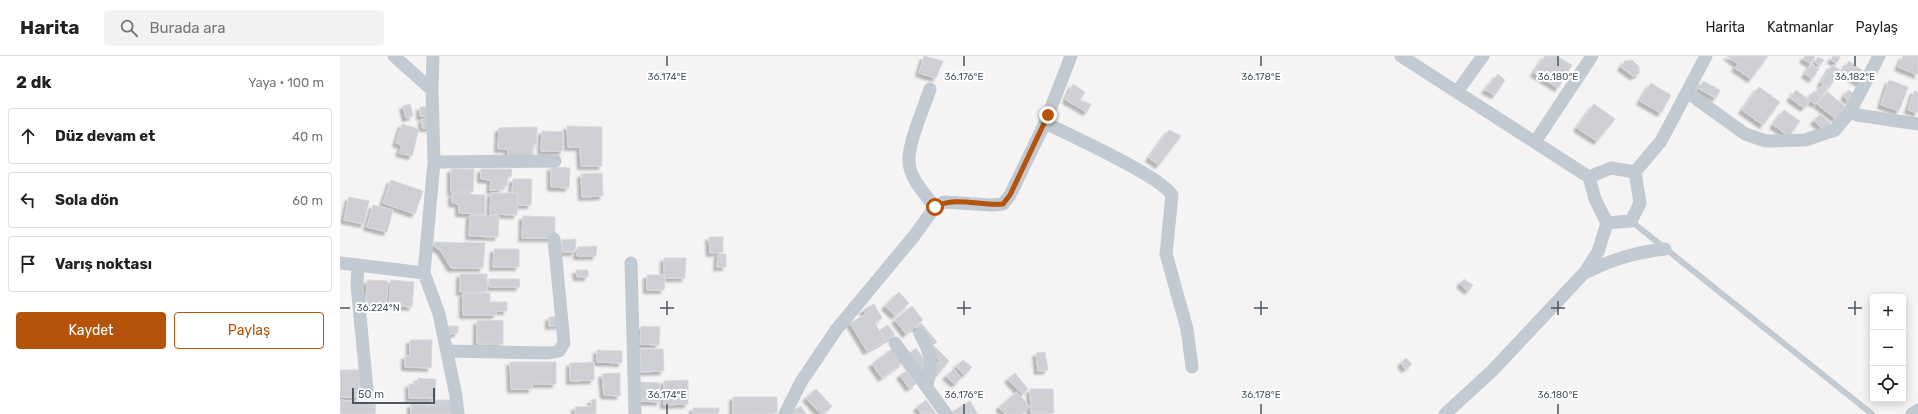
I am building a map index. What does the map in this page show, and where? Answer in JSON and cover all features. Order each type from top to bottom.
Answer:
[{"type":"street","points":[[394,56],[432,90]]},
{"type":"street","points":[[433,56],[432,90],[434,162],[424,273],[439,314],[456,396],[458,414]]},
{"type":"street","points":[[785,414],[801,382],[836,330],[914,236],[935,207],[944,202],[991,205],[1003,204],[1010,195],[1045,122],[1071,56]]},
{"type":"street","points":[[1402,56],[1589,177],[1595,199],[1607,223],[1598,252],[1585,272],[1493,370],[1445,414]]},
{"type":"street","points":[[1456,92],[1483,56]]},
{"type":"street","points":[[1535,142],[1592,56]]},
{"type":"street","points":[[1607,223],[1631,222],[1640,203],[1635,172],[1661,141],[1706,56]]},
{"type":"street","points":[[1687,92],[1745,134],[1766,141],[1805,140],[1835,130],[1850,112],[1879,56]]},
{"type":"street","points":[[930,89],[911,145],[908,162],[913,177],[935,207]]},
{"type":"street","points":[[1850,112],[1857,115],[1918,124]]},
{"type":"street","points":[[1045,122],[1148,176],[1168,189],[1172,195],[1166,254],[1187,329],[1192,367]]},
{"type":"street","points":[[434,162],[555,161]]},
{"type":"street","points":[[1589,177],[1611,168],[1635,172]]},
{"type":"street","points":[[447,351],[549,353],[560,351],[564,344],[554,239]]},
{"type":"street","points":[[1585,272],[1607,261],[1645,251],[1665,249]]},
{"type":"street","points":[[340,263],[424,273]]},
{"type":"street","points":[[632,263],[635,414]]},
{"type":"street","points":[[358,265],[357,285],[367,390]]},
{"type":"street","points":[[920,334],[929,350],[932,362],[927,386]]},
{"type":"street","points":[[895,343],[946,414]]},
{"type":"street","points":[[1912,414],[1918,410]]},
{"type":"lane","points":[[1631,222],[1872,414]]},
{"type":"building","points":[[924,56],[943,61],[936,78],[919,73]]},
{"type":"building","points":[[1545,56],[1556,56],[1572,65],[1558,88],[1534,73]]},
{"type":"building","points":[[1727,56],[1768,56],[1751,79],[1735,68],[1738,64]]},
{"type":"building","points":[[1805,56],[1815,57],[1811,64],[1803,59]]},
{"type":"building","points":[[1833,56],[1840,57],[1837,63],[1831,60]]},
{"type":"building","points":[[1903,56],[1918,56],[1918,75],[1898,67]]},
{"type":"building","points":[[1818,57],[1824,60],[1819,66],[1815,62]]},
{"type":"building","points":[[1632,60],[1639,67],[1639,74],[1633,76],[1621,67],[1625,61]]},
{"type":"building","points":[[1849,61],[1866,73],[1860,83],[1842,72]]},
{"type":"building","points":[[1812,64],[1819,69],[1812,79],[1805,74]]},
{"type":"building","points":[[1832,65],[1840,70],[1829,88],[1821,83]]},
{"type":"building","points":[[1498,74],[1505,80],[1495,95],[1485,90]]},
{"type":"building","points":[[1889,80],[1908,87],[1899,111],[1881,105]]},
{"type":"building","points":[[1703,81],[1720,90],[1716,98],[1699,89]]},
{"type":"building","points":[[1651,83],[1671,95],[1661,113],[1640,101]]},
{"type":"building","points":[[1073,84],[1085,92],[1080,100],[1091,104],[1087,112],[1066,100]]},
{"type":"building","points":[[1823,84],[1828,88],[1821,96],[1816,92]]},
{"type":"building","points":[[1759,87],[1780,102],[1763,125],[1742,110]]},
{"type":"building","points":[[1796,90],[1810,101],[1804,108],[1790,98]]},
{"type":"building","points":[[1848,90],[1854,94],[1849,101],[1844,97]]},
{"type":"building","points":[[1814,91],[1821,97],[1815,104],[1808,98]]},
{"type":"building","points":[[1914,91],[1918,92],[1918,113],[1908,110]]},
{"type":"building","points":[[1827,92],[1846,107],[1836,119],[1817,104]]},
{"type":"building","points":[[410,104],[413,116],[406,118],[403,106]]},
{"type":"building","points":[[1594,104],[1615,119],[1597,141],[1577,128]]},
{"type":"building","points":[[420,107],[430,107],[429,117],[420,116]]},
{"type":"building","points":[[1784,110],[1800,121],[1789,136],[1773,125]]},
{"type":"building","points":[[1820,114],[1831,124],[1825,131],[1814,121]]},
{"type":"building","points":[[422,119],[431,119],[431,128],[422,128]]},
{"type":"building","points":[[402,124],[419,129],[412,156],[399,153],[402,145],[396,143]]},
{"type":"building","points":[[567,126],[602,127],[602,166],[581,166],[580,147],[568,147]]},
{"type":"building","points":[[537,127],[537,144],[533,145],[533,160],[508,160],[508,149],[498,149],[499,128]]},
{"type":"building","points":[[1169,130],[1181,136],[1159,165],[1149,158]]},
{"type":"building","points":[[542,131],[563,132],[563,151],[541,151]]},
{"type":"building","points":[[551,167],[570,168],[569,188],[551,187]]},
{"type":"building","points":[[451,169],[474,169],[473,192],[451,192]]},
{"type":"building","points":[[481,169],[512,169],[511,177],[508,176],[507,186],[502,186],[502,190],[490,190],[491,180],[481,179]]},
{"type":"building","points":[[602,173],[603,196],[582,197],[581,174]]},
{"type":"building","points":[[513,179],[532,179],[531,205],[518,205],[518,193],[512,193]]},
{"type":"building","points":[[391,180],[423,191],[415,214],[383,203]]},
{"type":"building","points":[[491,193],[518,193],[517,215],[490,214]]},
{"type":"building","points":[[452,194],[485,195],[485,214],[459,213],[459,204],[452,203]]},
{"type":"building","points":[[349,197],[369,201],[364,224],[344,220]]},
{"type":"building","points":[[373,205],[393,210],[387,232],[367,227]]},
{"type":"building","points":[[470,215],[499,216],[498,237],[469,236]]},
{"type":"building","points":[[523,216],[555,217],[555,238],[522,238]]},
{"type":"building","points":[[709,237],[723,237],[723,252],[710,253]]},
{"type":"building","points":[[576,239],[575,252],[562,252],[562,240]]},
{"type":"building","points":[[434,242],[485,243],[483,268],[451,268],[441,251],[434,246]]},
{"type":"building","points":[[597,246],[596,256],[577,256],[578,247]]},
{"type":"building","points":[[494,249],[519,249],[519,267],[493,267]]},
{"type":"building","points":[[718,254],[726,254],[726,267],[717,267]]},
{"type":"building","points":[[664,258],[686,258],[685,278],[664,278]]},
{"type":"building","points":[[576,270],[588,270],[588,277],[577,277]]},
{"type":"building","points":[[460,274],[487,274],[487,292],[460,292]]},
{"type":"building","points":[[647,275],[665,275],[664,290],[647,290]]},
{"type":"building","points":[[489,279],[519,279],[520,287],[489,287]]},
{"type":"building","points":[[1464,279],[1473,285],[1468,291],[1460,284]]},
{"type":"building","points":[[367,280],[388,281],[386,305],[366,303]]},
{"type":"building","points":[[391,280],[414,282],[412,307],[389,305]]},
{"type":"building","points":[[899,292],[909,303],[895,316],[885,306]]},
{"type":"building","points":[[490,293],[490,302],[507,302],[507,311],[496,311],[496,315],[463,315],[463,294]]},
{"type":"building","points":[[874,304],[882,318],[875,323],[885,341],[867,351],[850,323],[866,314],[863,310]]},
{"type":"building","points":[[912,306],[923,320],[906,334],[895,320]]},
{"type":"building","points":[[549,317],[560,317],[560,325],[549,326]]},
{"type":"building","points":[[503,320],[503,344],[477,344],[477,321]]},
{"type":"building","points":[[921,323],[937,342],[931,346],[916,327]]},
{"type":"building","points":[[888,325],[895,335],[886,340],[880,330]]},
{"type":"building","points":[[446,326],[458,326],[458,333],[446,334]]},
{"type":"building","points":[[641,326],[660,327],[659,345],[640,344]]},
{"type":"building","points":[[410,340],[432,340],[431,368],[405,367],[405,356],[410,356]]},
{"type":"building","points":[[935,347],[949,361],[938,374],[933,369],[940,360],[931,352]]},
{"type":"building","points":[[893,348],[903,362],[882,378],[872,364]]},
{"type":"building","points":[[916,348],[928,364],[915,374],[904,357]]},
{"type":"building","points":[[640,349],[663,349],[664,371],[641,372]]},
{"type":"building","points":[[597,350],[622,351],[622,363],[597,362]]},
{"type":"building","points":[[1045,352],[1048,370],[1038,371],[1036,353]]},
{"type":"building","points":[[1406,358],[1412,364],[1405,369],[1401,363]]},
{"type":"building","points":[[963,360],[972,367],[964,375],[956,366]]},
{"type":"building","points":[[510,362],[556,362],[556,384],[532,384],[532,389],[511,389]]},
{"type":"building","points":[[594,362],[594,380],[570,381],[570,363]]},
{"type":"building","points":[[954,369],[961,378],[955,384],[946,376]]},
{"type":"building","points":[[340,370],[360,370],[360,397],[340,397]]},
{"type":"building","points":[[907,371],[916,384],[909,388],[900,375]]},
{"type":"building","points":[[620,373],[620,396],[604,395],[602,374]]},
{"type":"building","points":[[1015,373],[1028,389],[1022,394],[1008,379]]},
{"type":"building","points":[[418,378],[436,379],[435,398],[409,398],[409,384],[418,384]]},
{"type":"building","points":[[688,380],[688,404],[664,405],[664,381]]},
{"type":"building","points":[[638,382],[660,383],[660,402],[638,401]]},
{"type":"building","points":[[816,389],[832,406],[823,414],[821,414],[806,398]]},
{"type":"building","points":[[1030,389],[1053,389],[1054,413],[1031,413]]},
{"type":"building","points":[[1017,392],[1030,407],[1022,414],[1005,414],[999,407]]},
{"type":"building","points":[[733,397],[777,397],[777,413],[733,414]]},
{"type":"building","points":[[596,399],[596,414],[575,414],[575,407],[592,406],[591,400]]},
{"type":"building","points":[[340,400],[376,405],[375,414],[340,414]]},
{"type":"building","points":[[434,400],[453,400],[453,414],[411,414],[411,404],[434,405]]},
{"type":"building","points":[[926,400],[936,414],[919,414],[921,413],[917,407]]},
{"type":"building","points":[[970,401],[978,414],[950,414],[950,413]]},
{"type":"building","points":[[801,406],[806,414],[792,414],[790,412]]},
{"type":"building","points":[[693,408],[719,408],[719,412],[717,414],[693,414]]},
{"type":"route","points":[[935,207],[944,202],[991,205],[1003,204],[1010,195],[1048,115]]}]
